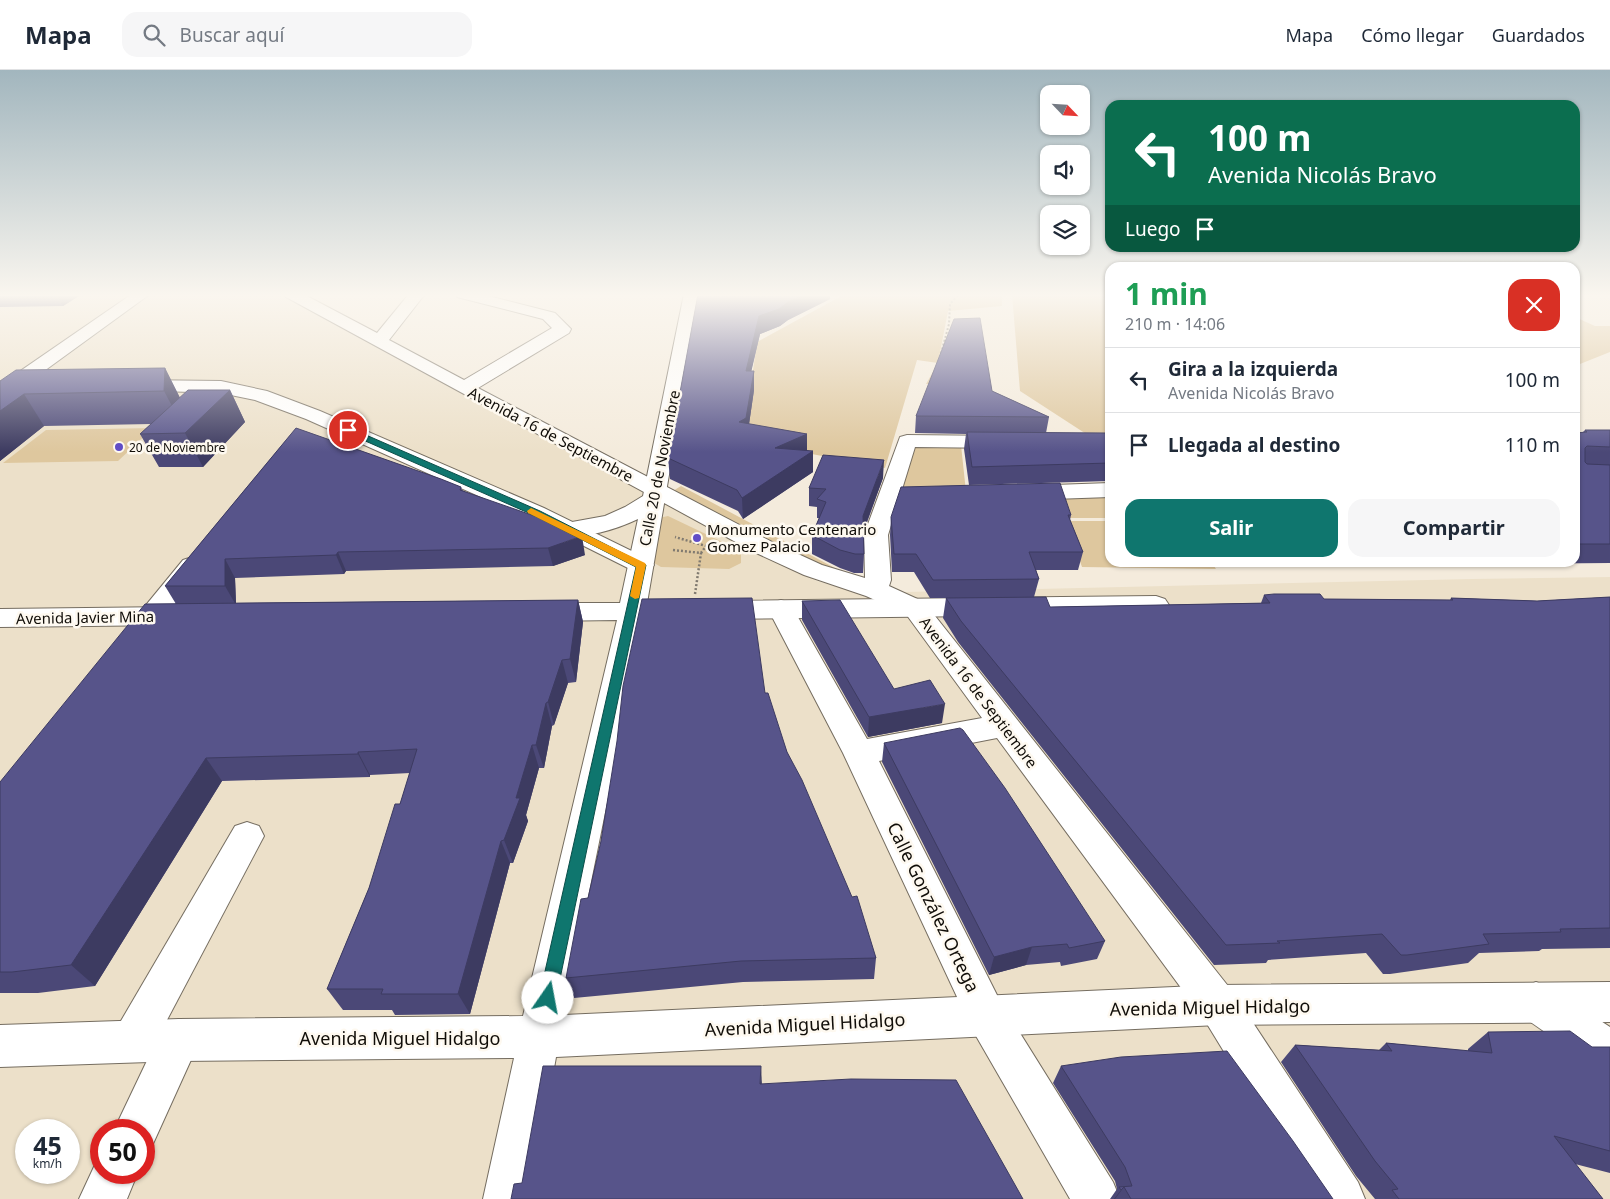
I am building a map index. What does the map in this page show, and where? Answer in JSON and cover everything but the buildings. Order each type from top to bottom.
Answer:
[{"type":"street","points":[[3,390],[66,347]]},
{"type":"street","name":"Avenida 16 de Septiembre","points":[[388,347],[655,494],[813,570],[875,590],[915,608],[1218,1004],[1340,1199]]},
{"type":"street","points":[[464,388],[533,347]]},
{"type":"street","name":"Calle 20 de Noviembre","points":[[507,1199],[539,1037],[632,611],[682,347]]},
{"type":"street","points":[[3,390],[39,387]]},
{"type":"street","points":[[118,387],[221,387],[260,395],[313,415],[569,529],[641,565]]},
{"type":"street","points":[[294,438],[313,415]]},
{"type":"street","points":[[875,590],[878,580],[876,535],[898,496],[907,441],[1024,442]]},
{"type":"street","points":[[1004,494],[1105,490]]},
{"type":"street","points":[[569,529],[598,526],[619,520],[655,494]]},
{"type":"street","points":[[121,653],[207,547]]},
{"type":"street","points":[[524,612],[1181,605]]},
{"type":"street","name":"Calle González Ortega","points":[[781,609],[859,753],[986,1015],[1096,1199]]},
{"type":"street","name":"Avenida Javier Mina","points":[[0,618],[200,616]]},
{"type":"street","points":[[859,753],[1003,725]]},
{"type":"street","points":[[133,1041],[247,836]]},
{"type":"street","points":[[1536,1002],[1610,1052]]},
{"type":"street","name":"Avenida Miguel Hidalgo","points":[[0,1046],[179,1040],[539,1037],[1218,1004],[1377,1005],[1610,1002]]},
{"type":"street","points":[[141,1119],[179,1040]]},
{"type":"street","points":[[103,1199],[110,1184]]},
{"type":"path","points":[[938,363],[943,347]]},
{"type":"path","points":[[682,539],[706,546],[702,553],[692,610]]},
{"type":"path","points":[[670,549],[702,553]]},
{"type":"shaded area","points":[[0,347],[377,347],[756,551],[817,581],[860,593],[1610,577],[1610,1199],[0,1199]]},
{"type":"shaded area","points":[[756,347],[941,347],[938,363],[917,360],[885,468],[743,441]]},
{"type":"shaded area","points":[[1016,347],[1105,347],[1105,435],[1097,441],[1020,391]]},
{"type":"shaded area","points":[[1580,347],[1610,347],[1610,352],[1580,364]]},
{"type":"shaded area","points":[[938,363],[983,384],[926,384]]},
{"type":"shaded area","points":[[153,428],[118,461],[3,463],[46,430]]},
{"type":"shaded area","points":[[910,443],[961,445],[966,492],[894,494]]},
{"type":"shaded area","points":[[681,486],[850,576],[793,566],[665,496]]},
{"type":"shaded area","points":[[1057,497],[1105,497],[1105,518],[1065,518]]},
{"type":"shaded area","points":[[668,516],[735,548],[741,553],[741,563],[729,569],[661,567],[649,560],[659,518]]},
{"type":"shaded area","points":[[1066,521],[1105,521],[1105,567],[1215,567],[1216,569],[1082,567]]},
{"type":"slow traffic","points":[[531,511],[641,565],[635,596]]},
{"type":"place","name":"20 de Noviembre","points":[[119,447]]},
{"type":"place","name":"Monumento Centenario Gomez Palacio","points":[[697,538]]},
{"type":"route","points":[[348,430],[536,513],[641,565],[548,998]]}]
